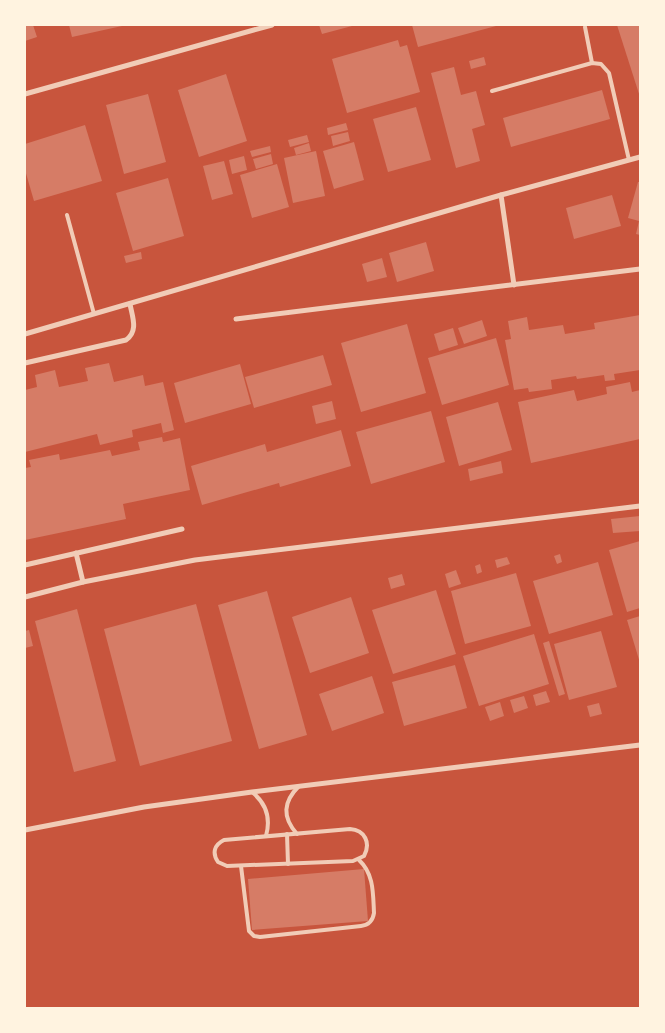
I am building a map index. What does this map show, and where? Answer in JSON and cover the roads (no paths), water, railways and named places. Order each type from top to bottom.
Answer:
[{"type":"street","points":[[25,94],[272,25]]},
{"type":"street","points":[[25,334],[640,157]]},
{"type":"street","points":[[501,196],[514,285]]},
{"type":"street","points":[[236,319],[640,269]]},
{"type":"street","points":[[25,363],[126,340],[134,330],[130,304]]},
{"type":"street","points":[[25,597],[83,582],[195,560],[640,506]]},
{"type":"street","points":[[25,565],[182,529]]},
{"type":"street","points":[[76,553],[83,582]]},
{"type":"street","points":[[25,830],[144,807],[252,792],[640,745]]},
{"type":"lane","points":[[585,27],[592,63]]},
{"type":"lane","points":[[492,92],[592,63],[601,64],[609,73],[630,160]]},
{"type":"lane","points":[[68,215],[94,314]]},
{"type":"lane","points":[[297,834],[290,826],[286,815],[287,804],[291,794],[299,786]]},
{"type":"lane","points":[[252,792],[260,798],[268,816],[266,836]]},
{"type":"lane","points":[[350,829],[360,831],[367,840],[368,845],[364,856],[359,860],[288,864],[227,866],[218,862],[214,853],[217,845],[224,840],[297,834],[350,829]]},
{"type":"lane","points":[[287,834],[288,864]]},
{"type":"lane","points":[[241,866],[249,931],[254,936],[260,937],[369,924],[374,913],[372,881],[367,870],[359,860]]}]
